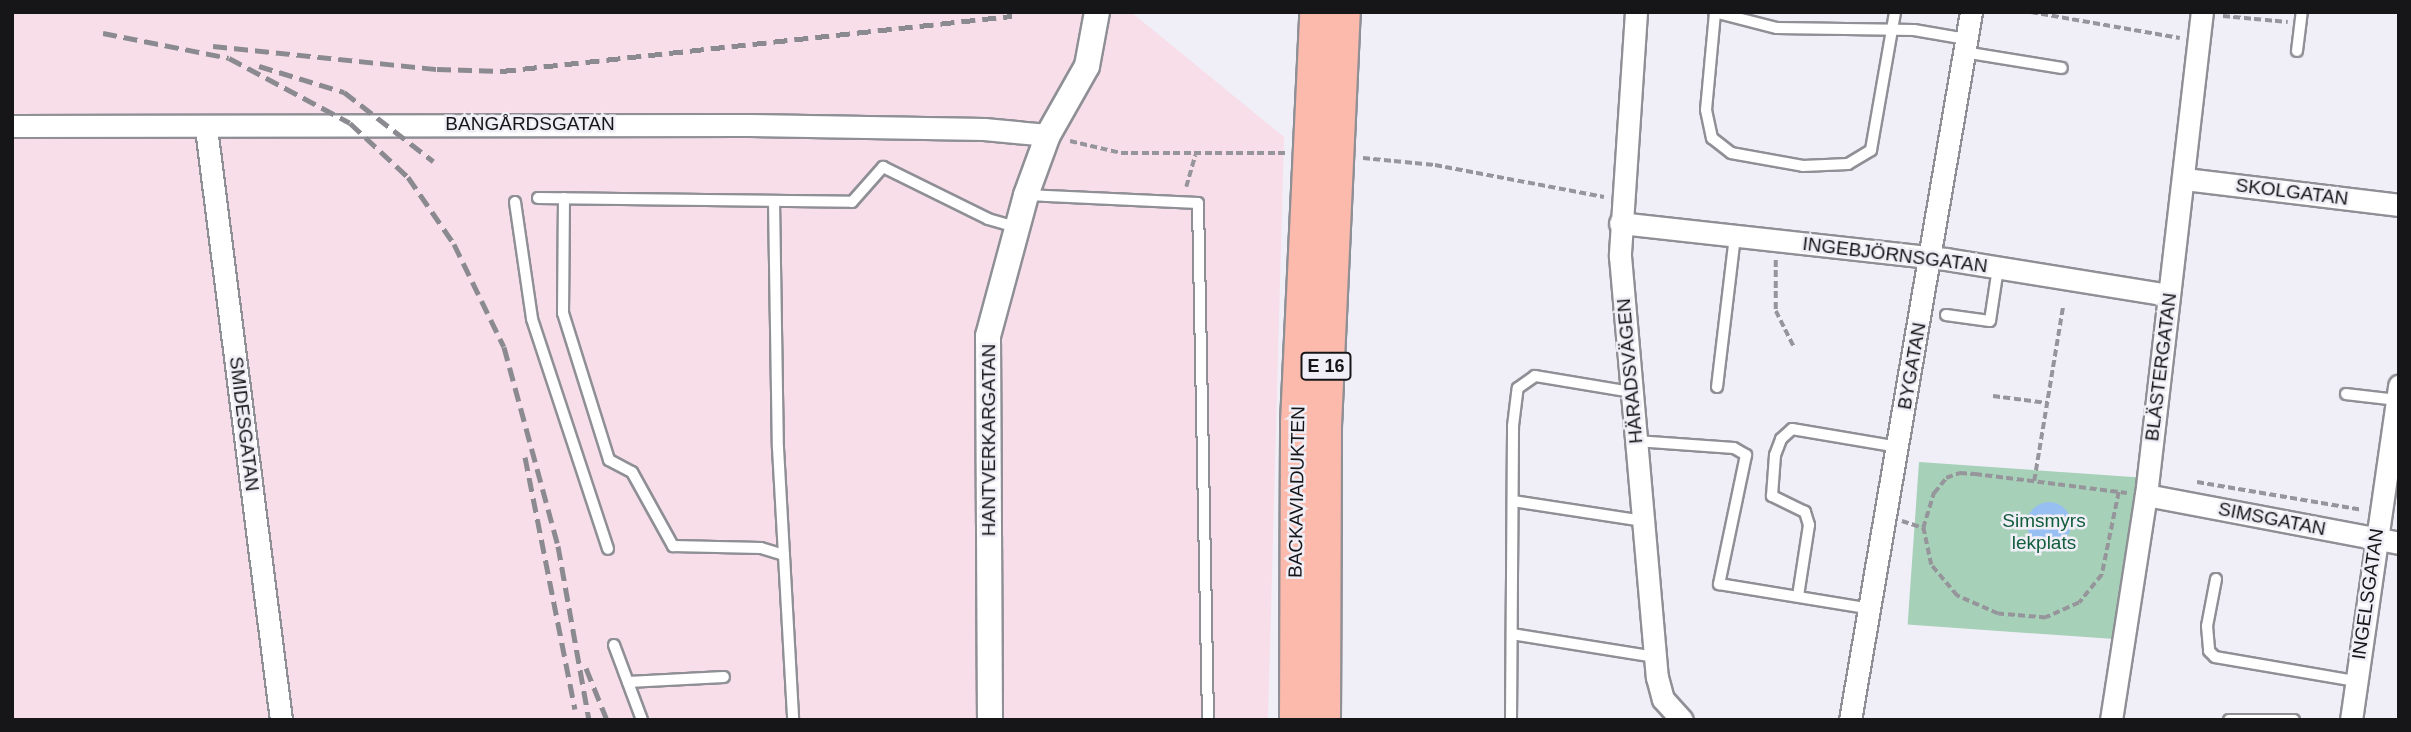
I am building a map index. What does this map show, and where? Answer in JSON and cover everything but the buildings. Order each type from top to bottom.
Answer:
[{"type":"highway","points":[[1295,12],[1311,115]]},
{"type":"highway","name":"BACKAVIADUKTEN","points":[[1296,720],[1297,422],[1317,12]]},
{"type":"highway","name":"BACKAVIADUKTEN","points":[[1323,720],[1324,425],[1343,12]]},
{"type":"street","name":"HANTVERKARGATAN","points":[[990,720],[988,335],[1026,195],[1048,135],[1087,66],[1097,12]]},
{"type":"street","name":"HÄRADSVÄGEN","points":[[1636,12],[1620,223],[1655,657],[1662,709],[1682,720]]},
{"type":"street","name":"BYGATAN","points":[[1850,720],[1971,12]]},
{"type":"street","name":"BLÄSTERGATAN","points":[[2111,720],[2146,495],[2200,41],[2213,14]]},
{"type":"street","name":"BANGÅRDSGATAN","points":[[12,126],[206,128],[351,123],[736,125],[984,129],[1048,135]]},
{"type":"street","name":"SMIDESGATAN","points":[[206,128],[281,720]]},
{"type":"street","name":"SKOLGATAN","points":[[2185,179],[2399,205]]},
{"type":"street","name":"INGEBJÖRNSGATAN","points":[[1620,223],[1929,257],[2168,295]]},
{"type":"street","name":"INGELSGATAN","points":[[2351,720],[2398,393]]},
{"type":"street","name":"SIMSGATAN","points":[[2146,495],[2399,543]]},
{"type":"lane","points":[[1895,12],[1893,29],[1871,150],[1848,164],[1803,166],[1731,153],[1712,138],[1706,110],[1715,13],[1777,29],[1893,29],[2062,68]]},
{"type":"lane","points":[[2297,51],[2302,18]]},
{"type":"lane","points":[[538,198],[852,202],[883,167],[988,219],[1016,227]]},
{"type":"lane","points":[[1026,195],[1198,203],[1208,720]]},
{"type":"lane","points":[[564,198],[563,313],[609,460],[632,472],[673,546],[761,548],[785,555]]},
{"type":"lane","points":[[774,201],[778,448],[793,720]]},
{"type":"lane","points":[[515,202],[532,319],[608,549]]},
{"type":"lane","points":[[1717,387],[1735,236]]},
{"type":"lane","points":[[1946,315],[1990,321],[1998,268]]},
{"type":"lane","points":[[1511,720],[1513,426],[1518,388],[1535,376],[1632,392]]},
{"type":"lane","points":[[2346,394],[2398,393]]},
{"type":"lane","points":[[1798,597],[1810,525],[1805,512],[1772,496],[1775,455],[1781,439],[1792,429],[1898,447]]},
{"type":"lane","points":[[1636,441],[1734,448],[1746,455],[1719,584],[1871,609]]},
{"type":"lane","points":[[1513,501],[1643,521]]},
{"type":"lane","points":[[2216,579],[2207,626],[2209,650],[2215,657],[2356,681]]},
{"type":"lane","points":[[1512,634],[1655,657]]},
{"type":"lane","points":[[614,645],[642,720]]},
{"type":"lane","points":[[628,682],[724,677]]},
{"type":"lane","points":[[2229,720],[2294,720]]},
{"type":"path","points":[[2031,12],[2200,41]]},
{"type":"path","points":[[2213,14],[2302,18]]},
{"type":"path","points":[[1048,135],[1121,153],[1290,153]]},
{"type":"path","points":[[1181,203],[1195,155]]},
{"type":"path","points":[[1350,157],[1435,165],[1620,200]]},
{"type":"path","points":[[1777,241],[1776,311],[1794,347]]},
{"type":"path","points":[[2035,481],[2063,305]]},
{"type":"path","points":[[1993,396],[2047,403]]},
{"type":"path","points":[[2119,492],[2102,575],[2079,603],[2046,618],[1998,614],[1957,596],[1931,565],[1923,528],[1934,493],[1946,478],[1960,473],[2146,495]]},
{"type":"path","points":[[2189,481],[2380,513]]},
{"type":"shaded area","points":[[12,12],[1131,12],[1284,137],[1268,720],[12,720]]},
{"type":"green space","name":"Simsmyrs lekplats","points":[[1919,462],[2136,477],[2125,640],[1908,625]]},
{"type":"water","points":[[2049,502],[2065,508],[2071,524],[2065,540],[2049,546],[2033,540],[2027,524],[2033,508]]},
{"type":"railway","points":[[213,46],[437,69],[502,71],[1012,16]]},
{"type":"railway","points":[[103,33],[229,58],[350,123],[408,177],[454,244],[504,347],[558,546],[589,720]]},
{"type":"railway","points":[[259,66],[344,92],[433,161]]},
{"type":"railway","points":[[525,457],[575,709]]},
{"type":"railway","points":[[586,668],[607,720]]}]
